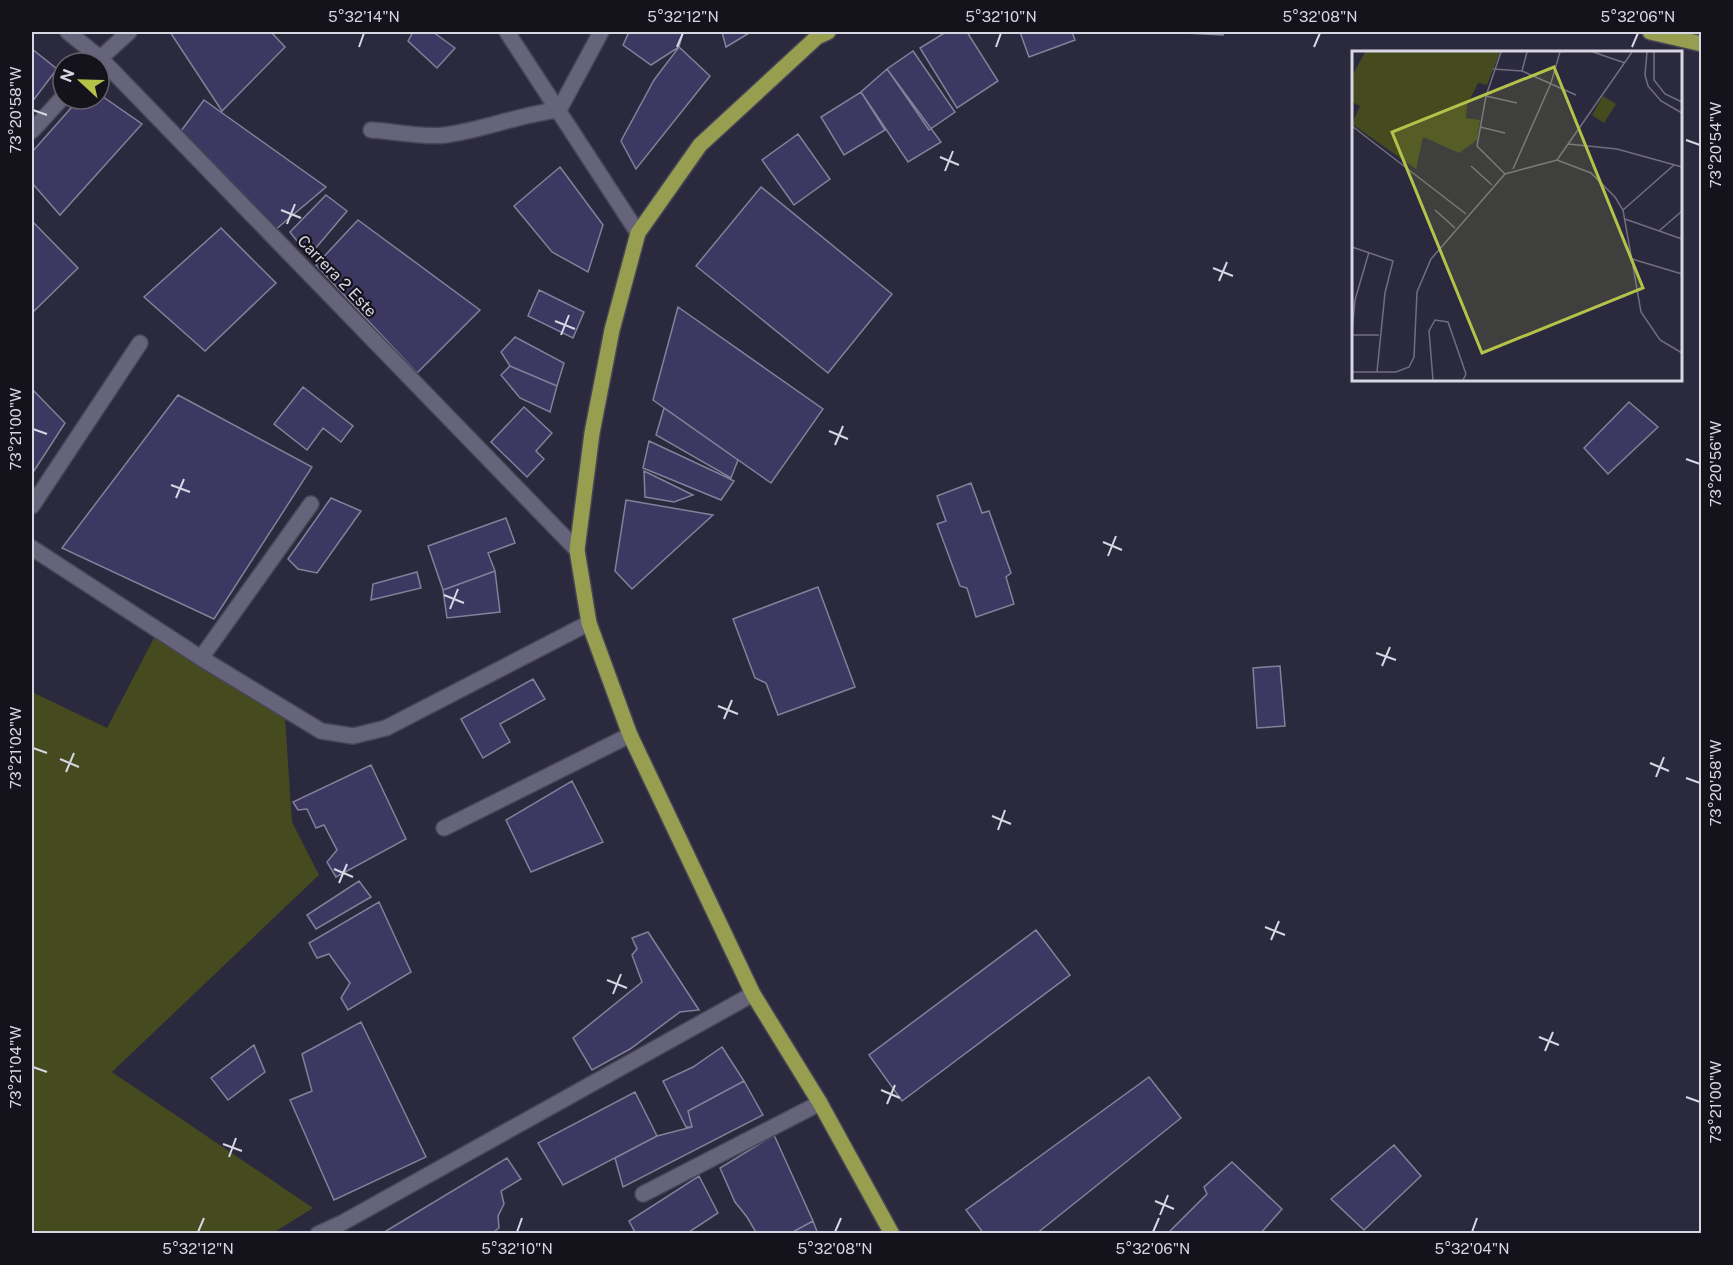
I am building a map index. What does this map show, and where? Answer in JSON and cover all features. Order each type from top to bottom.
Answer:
[{"type":"main road","points":[[828,32],[817,37],[700,145],[638,233],[612,330],[592,433],[578,550],[589,623],[630,735],[753,994],[820,1103],[892,1233]]},
{"type":"main road","points":[[1650,32],[1701,44]]},
{"type":"street","name":"Carrera 2 Este","points":[[68,32],[88,51]]},
{"type":"street","points":[[109,51],[129,32]]},
{"type":"street","points":[[507,32],[638,233]]},
{"type":"street","points":[[559,110],[601,32]]},
{"type":"street","name":"Carrera 2 Este","points":[[111,74],[578,550]]},
{"type":"street","points":[[32,131],[51,110]]},
{"type":"street","points":[[371,130],[442,136],[490,127],[535,112],[559,110]]},
{"type":"street","points":[[32,506],[140,343]]},
{"type":"street","points":[[201,658],[310,504]]},
{"type":"street","points":[[32,548],[201,658],[321,731],[353,736],[386,728],[589,623]]},
{"type":"street","points":[[444,828],[630,735]]},
{"type":"street","points":[[318,1233],[342,1223],[753,994]]},
{"type":"street","points":[[643,1194],[820,1103]]},
{"type":"green space","points":[[154,638],[285,718],[292,822],[319,875],[112,1072],[313,1208],[273,1233],[32,1233],[32,692],[107,728]]},
{"type":"building","points":[[170,32],[271,32],[285,47],[222,111]]},
{"type":"building","points":[[413,32],[433,32],[455,48],[437,68],[408,41]]},
{"type":"building","points":[[629,32],[683,32],[679,47],[651,65],[623,45]]},
{"type":"building","points":[[722,32],[751,32],[726,47]]},
{"type":"building","points":[[946,32],[967,32],[998,81],[957,108],[920,48]]},
{"type":"building","points":[[1020,32],[1072,32],[1075,40],[1029,57]]},
{"type":"building","points":[[1166,32],[1223,32],[1223,35]]},
{"type":"building","points":[[679,47],[710,76],[636,169],[621,141],[654,80]]},
{"type":"building","points":[[32,49],[51,64],[51,77],[32,102]]},
{"type":"building","points":[[913,51],[955,112],[929,130],[887,69]]},
{"type":"building","points":[[887,69],[941,142],[908,162],[861,92]]},
{"type":"building","points":[[861,92],[885,130],[844,155],[821,117]]},
{"type":"building","points":[[204,100],[326,187],[275,230],[181,131]]},
{"type":"building","points":[[111,102],[142,124],[60,215],[32,183],[32,152],[68,111],[111,111]]},
{"type":"building","points":[[798,134],[830,179],[794,205],[762,160]]},
{"type":"building","points":[[560,167],[603,225],[588,272],[552,252],[514,206]]},
{"type":"building","points":[[761,187],[892,294],[828,373],[696,266]]},
{"type":"building","points":[[326,195],[347,211],[309,256],[290,232]]},
{"type":"building","points":[[358,220],[480,310],[417,373],[316,265]]},
{"type":"building","points":[[32,221],[78,268],[32,313]]},
{"type":"building","points":[[221,228],[276,283],[205,351],[144,297]]},
{"type":"building","points":[[539,290],[584,312],[573,338],[528,316]]},
{"type":"building","points":[[678,307],[823,409],[771,483],[653,400]]},
{"type":"building","points":[[515,337],[564,363],[557,386],[510,366],[501,352]]},
{"type":"building","points":[[510,366],[557,386],[550,412],[520,398],[501,375]]},
{"type":"building","points":[[303,387],[353,426],[341,442],[323,428],[307,450],[274,424]]},
{"type":"building","points":[[32,389],[65,423],[32,474]]},
{"type":"building","points":[[178,395],[312,467],[214,619],[62,548]]},
{"type":"building","points":[[1629,402],[1658,427],[1608,474],[1584,448]]},
{"type":"building","points":[[524,407],[552,433],[536,451],[544,459],[527,477],[491,442]]},
{"type":"building","points":[[664,408],[738,460],[731,478],[656,435]]},
{"type":"building","points":[[649,441],[734,481],[721,500],[643,468]]},
{"type":"building","points":[[644,471],[693,495],[674,502],[645,497]]},
{"type":"building","points":[[971,483],[982,513],[989,511],[1011,573],[1006,577],[1014,604],[976,617],[967,588],[960,586],[937,524],[946,521],[937,496]]},
{"type":"building","points":[[331,498],[361,511],[317,573],[298,569],[288,559]]},
{"type":"building","points":[[626,500],[713,515],[632,589],[615,571]]},
{"type":"building","points":[[506,518],[515,543],[488,553],[495,571],[443,590],[428,546]]},
{"type":"building","points":[[495,571],[500,612],[447,618],[443,590]]},
{"type":"building","points":[[417,572],[421,588],[371,600],[373,584]]},
{"type":"building","points":[[818,587],[855,687],[778,715],[766,683],[755,678],[733,619]]},
{"type":"building","points":[[1280,666],[1285,726],[1257,728],[1253,668]]},
{"type":"building","points":[[533,679],[545,699],[500,724],[510,742],[483,758],[461,719]]},
{"type":"building","points":[[371,765],[406,839],[336,877],[327,862],[337,850],[324,825],[316,828],[307,809],[298,810],[293,802]]},
{"type":"building","points":[[572,781],[603,842],[531,872],[506,820]]},
{"type":"building","points":[[359,881],[371,897],[316,929],[307,915]]},
{"type":"building","points":[[379,902],[411,972],[348,1010],[341,998],[350,983],[329,954],[317,958],[309,943]]},
{"type":"building","points":[[1036,930],[1070,975],[902,1101],[869,1055]]},
{"type":"building","points":[[648,932],[699,1010],[680,1012],[630,1049],[592,1070],[573,1038],[642,982],[632,955],[637,949],[632,938]]},
{"type":"building","points":[[361,1022],[426,1157],[334,1200],[290,1100],[312,1091],[302,1054]]},
{"type":"building","points":[[254,1045],[265,1072],[228,1100],[211,1078]]},
{"type":"building","points":[[722,1047],[744,1081],[688,1111],[692,1127],[686,1127],[663,1081],[693,1067]]},
{"type":"building","points":[[1149,1077],[1181,1118],[1036,1234],[984,1234],[966,1210]]},
{"type":"building","points":[[744,1081],[763,1115],[623,1187],[615,1158],[657,1136],[692,1127],[688,1111]]},
{"type":"building","points":[[635,1092],[657,1136],[563,1185],[538,1143]]},
{"type":"building","points":[[774,1135],[813,1221],[789,1234],[757,1234],[735,1202],[720,1168]]},
{"type":"building","points":[[1394,1145],[1421,1176],[1364,1230],[1331,1199]]},
{"type":"building","points":[[507,1158],[521,1179],[501,1191],[504,1204],[498,1216],[499,1228],[491,1234],[381,1234]]},
{"type":"building","points":[[1232,1162],[1282,1209],[1260,1234],[1167,1234],[1207,1194],[1204,1187]]},
{"type":"building","points":[[699,1176],[718,1213],[686,1234],[636,1234],[629,1221]]},
{"type":"building","points":[[813,1221],[818,1234],[789,1234]]}]
